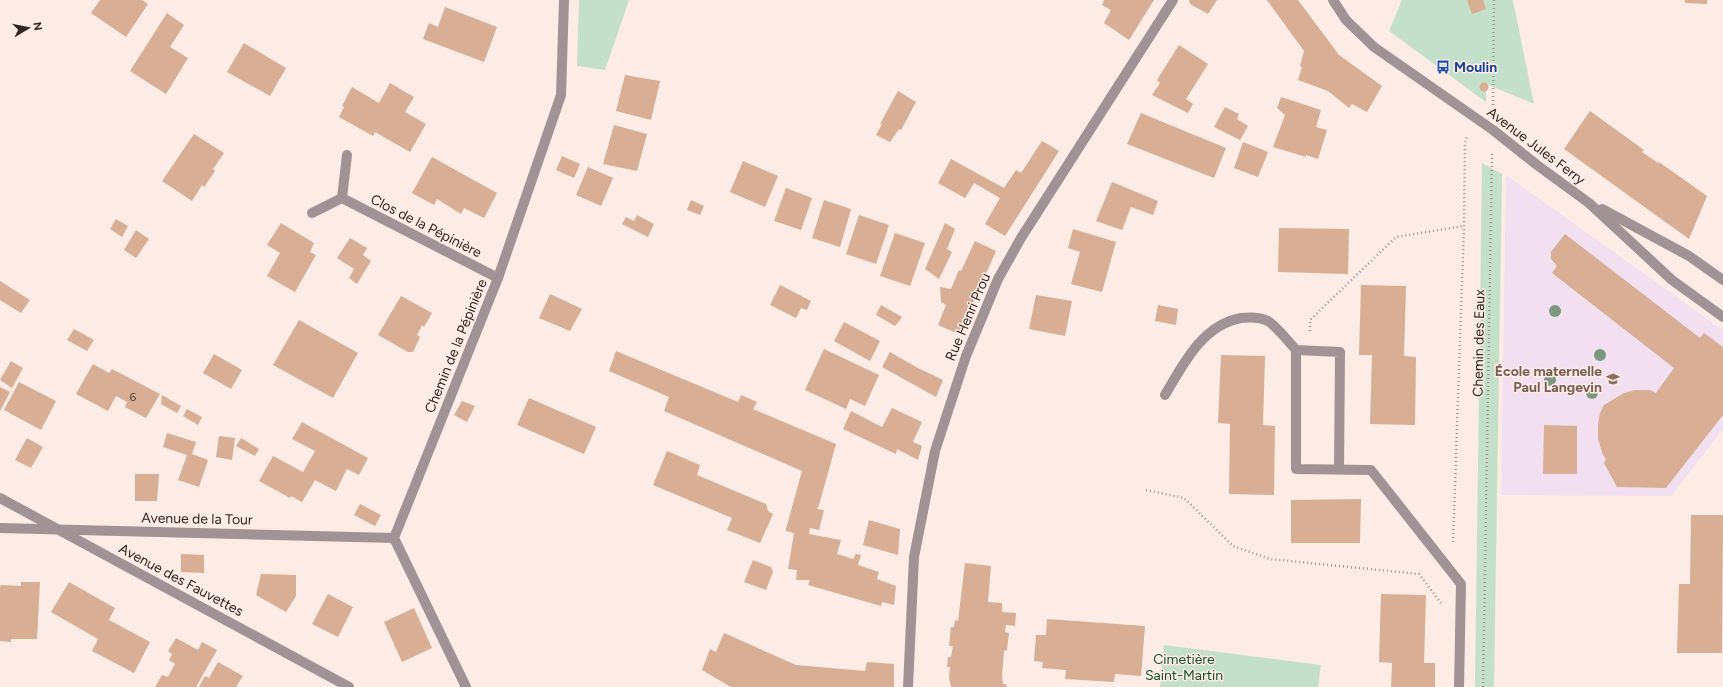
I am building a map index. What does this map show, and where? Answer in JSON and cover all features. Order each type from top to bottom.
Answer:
[{"type":"street","name":"Chemin de la Pépinière","points":[[394,538],[498,278],[561,95],[564,0]]},
{"type":"street","name":"Rue Henri Prou","points":[[908,687],[914,557],[935,451],[966,356],[998,279],[1021,238],[1173,0]]},
{"type":"street","name":"Avenue Jules Ferry","points":[[1333,0],[1346,20],[1374,47],[1493,130],[1537,165],[1589,202],[1672,280],[1723,316]]},
{"type":"street","points":[[312,214],[342,198],[347,155]]},
{"type":"street","name":"Clos de la Pépinière","points":[[342,198],[498,278]]},
{"type":"street","points":[[1589,202],[1689,256],[1723,280]]},
{"type":"street","points":[[1165,395],[1189,354],[1212,331],[1235,320],[1250,317],[1268,321],[1296,350],[1296,468],[1371,470],[1461,584],[1459,687]]},
{"type":"street","points":[[1296,350],[1340,352],[1339,469]]},
{"type":"street","name":"Avenue des Fauvettes","points":[[0,498],[349,687]]},
{"type":"street","name":"Avenue de la Tour","points":[[0,528],[394,538]]},
{"type":"street","points":[[394,538],[466,687]]},
{"type":"path","name":"Chemin des Eaux","points":[[1483,687],[1494,0]]},
{"type":"path","points":[[1452,572],[1464,226],[1465,143],[1467,137]]},
{"type":"path","points":[[1310,350],[1310,320],[1396,237],[1464,226]]},
{"type":"path","points":[[1146,490],[1184,498],[1233,546],[1270,559],[1419,574],[1443,606],[1461,607]]},
{"type":"shaded area","name":"École maternelle Paul Langevin","points":[[1506,175],[1723,330],[1723,429],[1671,496],[1501,495]]},
{"type":"green space","points":[[579,0],[629,0],[605,70],[577,66]]},
{"type":"green space","points":[[1402,0],[1513,0],[1534,104],[1486,84],[1486,102],[1389,31]]},
{"type":"green space","points":[[1482,163],[1502,174],[1494,687],[1475,687]]},
{"type":"green space","name":"Cimetière Saint-Martin","points":[[1164,645],[1321,665],[1318,687],[1160,687]]},
{"type":"building","points":[[100,0],[142,0],[148,4],[126,37],[91,13]]},
{"type":"building","points":[[1104,0],[1154,0],[1129,40],[1104,23],[1111,10],[1102,5]]},
{"type":"building","points":[[1189,0],[1217,0],[1208,14],[1190,4]]},
{"type":"building","points":[[1267,0],[1298,0],[1339,55],[1382,86],[1367,112],[1352,104],[1349,108],[1328,91],[1298,80],[1302,67],[1300,66],[1304,51]]},
{"type":"building","points":[[1467,0],[1483,0],[1486,9],[1472,14]]},
{"type":"building","points":[[1685,0],[1707,0],[1707,4],[1685,3]]},
{"type":"building","points":[[445,7],[497,27],[484,62],[423,39],[429,23],[438,27]]},
{"type":"building","points":[[167,13],[184,25],[170,47],[188,58],[166,94],[130,71]]},
{"type":"building","points":[[244,43],[286,68],[270,96],[227,72]]},
{"type":"building","points":[[1179,45],[1208,64],[1186,99],[1193,104],[1188,113],[1152,95],[1160,83],[1157,80]]},
{"type":"building","points":[[625,75],[660,81],[651,120],[616,111]]},
{"type":"building","points":[[1484,82],[1489,87],[1484,92],[1479,87]]},
{"type":"building","points":[[390,83],[414,97],[405,112],[426,124],[410,152],[375,132],[373,136],[339,117],[344,107],[342,106],[352,87],[379,103]]},
{"type":"building","points":[[898,91],[916,102],[901,130],[899,129],[890,142],[876,135],[882,124],[880,124]]},
{"type":"building","points":[[1281,97],[1321,110],[1316,127],[1327,130],[1318,159],[1273,147],[1285,115],[1277,108]]},
{"type":"building","points":[[1225,107],[1239,114],[1237,119],[1248,126],[1240,140],[1214,127]]},
{"type":"building","points":[[1590,111],[1644,150],[1642,152],[1658,163],[1659,162],[1707,196],[1689,239],[1564,149]]},
{"type":"building","points":[[1141,113],[1226,148],[1214,178],[1127,144]]},
{"type":"building","points":[[614,125],[647,134],[637,171],[603,164]]},
{"type":"building","points":[[194,134],[224,153],[213,169],[215,171],[204,187],[202,185],[192,201],[162,181]]},
{"type":"building","points":[[1042,141],[1059,151],[1005,236],[985,224],[1000,198],[974,183],[965,198],[938,183],[951,159],[1004,188],[1016,170],[1021,173]]},
{"type":"building","points":[[1243,142],[1268,152],[1258,177],[1234,168]]},
{"type":"building","points":[[562,156],[580,164],[574,178],[556,170]]},
{"type":"building","points":[[432,157],[497,193],[484,218],[464,208],[461,214],[437,199],[434,205],[412,193]]},
{"type":"building","points":[[743,161],[778,176],[765,207],[730,192]]},
{"type":"building","points":[[588,167],[613,178],[601,206],[576,195]]},
{"type":"building","points":[[1112,182],[1158,201],[1153,215],[1131,207],[1122,230],[1096,221]]},
{"type":"building","points":[[786,188],[812,198],[801,230],[774,221]]},
{"type":"building","points":[[691,200],[704,206],[700,215],[687,210]]},
{"type":"building","points":[[824,200],[851,209],[840,247],[812,238]]},
{"type":"building","points":[[637,215],[654,224],[648,237],[622,224],[626,217],[634,221]]},
{"type":"building","points":[[859,215],[889,225],[876,264],[846,254]]},
{"type":"building","points":[[116,219],[128,226],[122,237],[110,229]]},
{"type":"building","points":[[281,223],[314,243],[310,252],[316,255],[295,292],[267,276],[280,253],[267,245]]},
{"type":"building","points":[[945,223],[955,229],[947,249],[952,252],[939,279],[925,269]]},
{"type":"building","points":[[1279,228],[1349,229],[1348,274],[1278,272]]},
{"type":"building","points":[[1073,229],[1116,242],[1102,292],[1071,284],[1080,252],[1068,248]]},
{"type":"building","points":[[136,230],[149,239],[136,258],[124,250]]},
{"type":"building","points":[[895,233],[925,243],[910,286],[880,276]]},
{"type":"building","points":[[1565,234],[1700,338],[1704,333],[1723,347],[1723,415],[1666,488],[1617,487],[1604,463],[1606,459],[1603,455],[1598,439],[1598,425],[1600,413],[1604,405],[1624,393],[1635,390],[1650,390],[1656,393],[1674,368],[1552,273],[1557,266],[1551,259],[1551,252]]},
{"type":"building","points":[[350,238],[367,248],[363,255],[371,261],[357,284],[349,278],[354,269],[337,258]]},
{"type":"building","points":[[975,241],[996,251],[959,334],[938,325],[946,305],[941,302],[940,287],[951,289],[959,270],[961,271]]},
{"type":"building","points":[[0,281],[30,300],[21,313],[0,300]]},
{"type":"building","points":[[780,285],[811,301],[807,310],[801,308],[796,318],[770,305]]},
{"type":"building","points":[[1361,285],[1406,286],[1404,356],[1416,357],[1415,425],[1370,424],[1372,355],[1359,355]]},
{"type":"building","points":[[550,294],[582,309],[570,331],[539,318]]},
{"type":"building","points":[[1036,295],[1072,301],[1065,336],[1029,329]]},
{"type":"building","points":[[401,296],[432,313],[424,327],[422,325],[417,335],[420,337],[413,352],[408,352],[378,335]]},
{"type":"building","points":[[881,305],[902,317],[895,326],[876,315]]},
{"type":"building","points":[[1158,305],[1178,309],[1176,325],[1155,321]]},
{"type":"building","points":[[299,320],[358,353],[333,398],[273,365]]},
{"type":"building","points":[[844,322],[880,341],[870,361],[834,341]]},
{"type":"building","points":[[74,329],[94,340],[87,351],[67,340]]},
{"type":"building","points":[[824,349],[879,375],[865,406],[850,399],[846,409],[805,390]]},
{"type":"building","points":[[616,351],[738,402],[741,395],[757,402],[753,409],[836,444],[817,509],[824,510],[819,530],[810,528],[809,534],[841,540],[837,554],[853,559],[856,554],[861,555],[858,565],[879,572],[877,579],[896,586],[894,605],[882,602],[881,606],[808,585],[810,580],[796,580],[797,570],[788,569],[794,533],[786,531],[786,529],[802,471],[664,411],[669,397],[609,371]]},
{"type":"building","points":[[890,352],[943,380],[936,397],[882,367]]},
{"type":"building","points":[[214,354],[242,370],[231,389],[203,373]]},
{"type":"building","points":[[1221,355],[1265,356],[1263,425],[1275,426],[1274,495],[1229,494],[1230,424],[1218,423]]},
{"type":"building","points":[[11,361],[23,368],[12,388],[0,380]]},
{"type":"building","points":[[93,364],[109,373],[112,369],[160,394],[146,418],[125,407],[127,402],[116,396],[108,411],[76,394]]},
{"type":"building","points":[[19,382],[56,401],[41,430],[4,410]]},
{"type":"building","points":[[0,387],[10,392],[0,411]]},
{"type":"building","points":[[162,395],[181,406],[177,413],[161,404]]},
{"type":"building","points":[[529,398],[596,427],[584,454],[517,425]]},
{"type":"building","points":[[462,401],[475,406],[467,422],[454,415]]},
{"type":"building","points":[[892,408],[922,422],[913,442],[922,446],[918,460],[897,449],[896,454],[843,429],[851,411],[882,427]]},
{"type":"building","points":[[187,409],[202,417],[198,425],[183,416]]},
{"type":"building","points":[[302,422],[368,458],[359,475],[347,469],[336,491],[315,480],[302,502],[291,496],[290,498],[259,481],[273,456],[303,472],[315,451],[292,439]]},
{"type":"building","points":[[1544,425],[1577,426],[1577,474],[1543,474]]},
{"type":"building","points":[[167,433],[196,442],[192,454],[208,460],[199,487],[178,480],[187,455],[163,447]]},
{"type":"building","points":[[219,436],[235,438],[232,460],[216,457]]},
{"type":"building","points":[[27,438],[43,447],[31,468],[15,460]]},
{"type":"building","points":[[241,438],[259,449],[255,456],[236,446]]},
{"type":"building","points":[[667,451],[700,465],[697,475],[766,504],[768,511],[773,514],[760,543],[727,530],[732,518],[653,485]]},
{"type":"building","points":[[135,474],[159,474],[157,501],[135,501]]},
{"type":"building","points":[[1361,499],[1360,543],[1291,543],[1291,500]]},
{"type":"building","points":[[360,504],[381,515],[375,526],[354,515]]},
{"type":"building","points":[[1691,515],[1723,515],[1722,653],[1677,653],[1679,584],[1690,584]]},
{"type":"building","points":[[869,520],[900,529],[898,555],[863,545]]},
{"type":"building","points":[[181,554],[204,555],[204,573],[181,572]]},
{"type":"building","points":[[753,560],[771,567],[773,572],[766,590],[744,582]]},
{"type":"building","points":[[965,563],[991,566],[988,602],[1002,603],[1002,612],[1016,613],[1015,626],[1006,625],[1005,632],[1009,633],[1007,650],[1004,651],[1002,676],[1003,684],[1006,684],[1007,687],[951,687],[949,678],[950,667],[947,667],[948,657],[951,657],[953,646],[949,646],[951,627],[954,627],[955,620],[958,621]]},
{"type":"building","points":[[261,574],[296,575],[296,596],[286,612],[256,595]]},
{"type":"building","points":[[21,582],[40,582],[37,639],[11,639],[11,642],[0,641],[0,587],[1,585],[21,586]]},
{"type":"building","points":[[69,582],[115,608],[109,620],[150,642],[134,673],[92,651],[98,639],[51,612]]},
{"type":"building","points":[[328,594],[353,607],[338,637],[312,624]]},
{"type":"building","points":[[1381,594],[1426,595],[1424,663],[1435,663],[1435,687],[1391,687],[1392,663],[1379,662]]},
{"type":"building","points":[[414,608],[432,648],[402,662],[384,622]]},
{"type":"building","points":[[1047,619],[1145,626],[1141,676],[1115,674],[1114,682],[1065,679],[1066,670],[1042,668],[1043,662],[1034,661],[1036,635],[1046,635]]},
{"type":"building","points":[[724,633],[796,665],[865,671],[867,662],[894,664],[894,687],[731,687],[702,670],[710,649],[716,652]]},
{"type":"building","points":[[176,638],[198,650],[202,642],[217,650],[196,687],[155,687],[162,675],[168,677],[175,664],[169,660],[172,654],[168,651]]},
{"type":"building","points":[[218,662],[243,676],[236,687],[199,687],[205,676],[209,678]]},
{"type":"place","name":"Moulin","points":[[1443,67]]},
{"type":"place","name":"École maternelle Paul Langevin","points":[[1613,379]]}]
